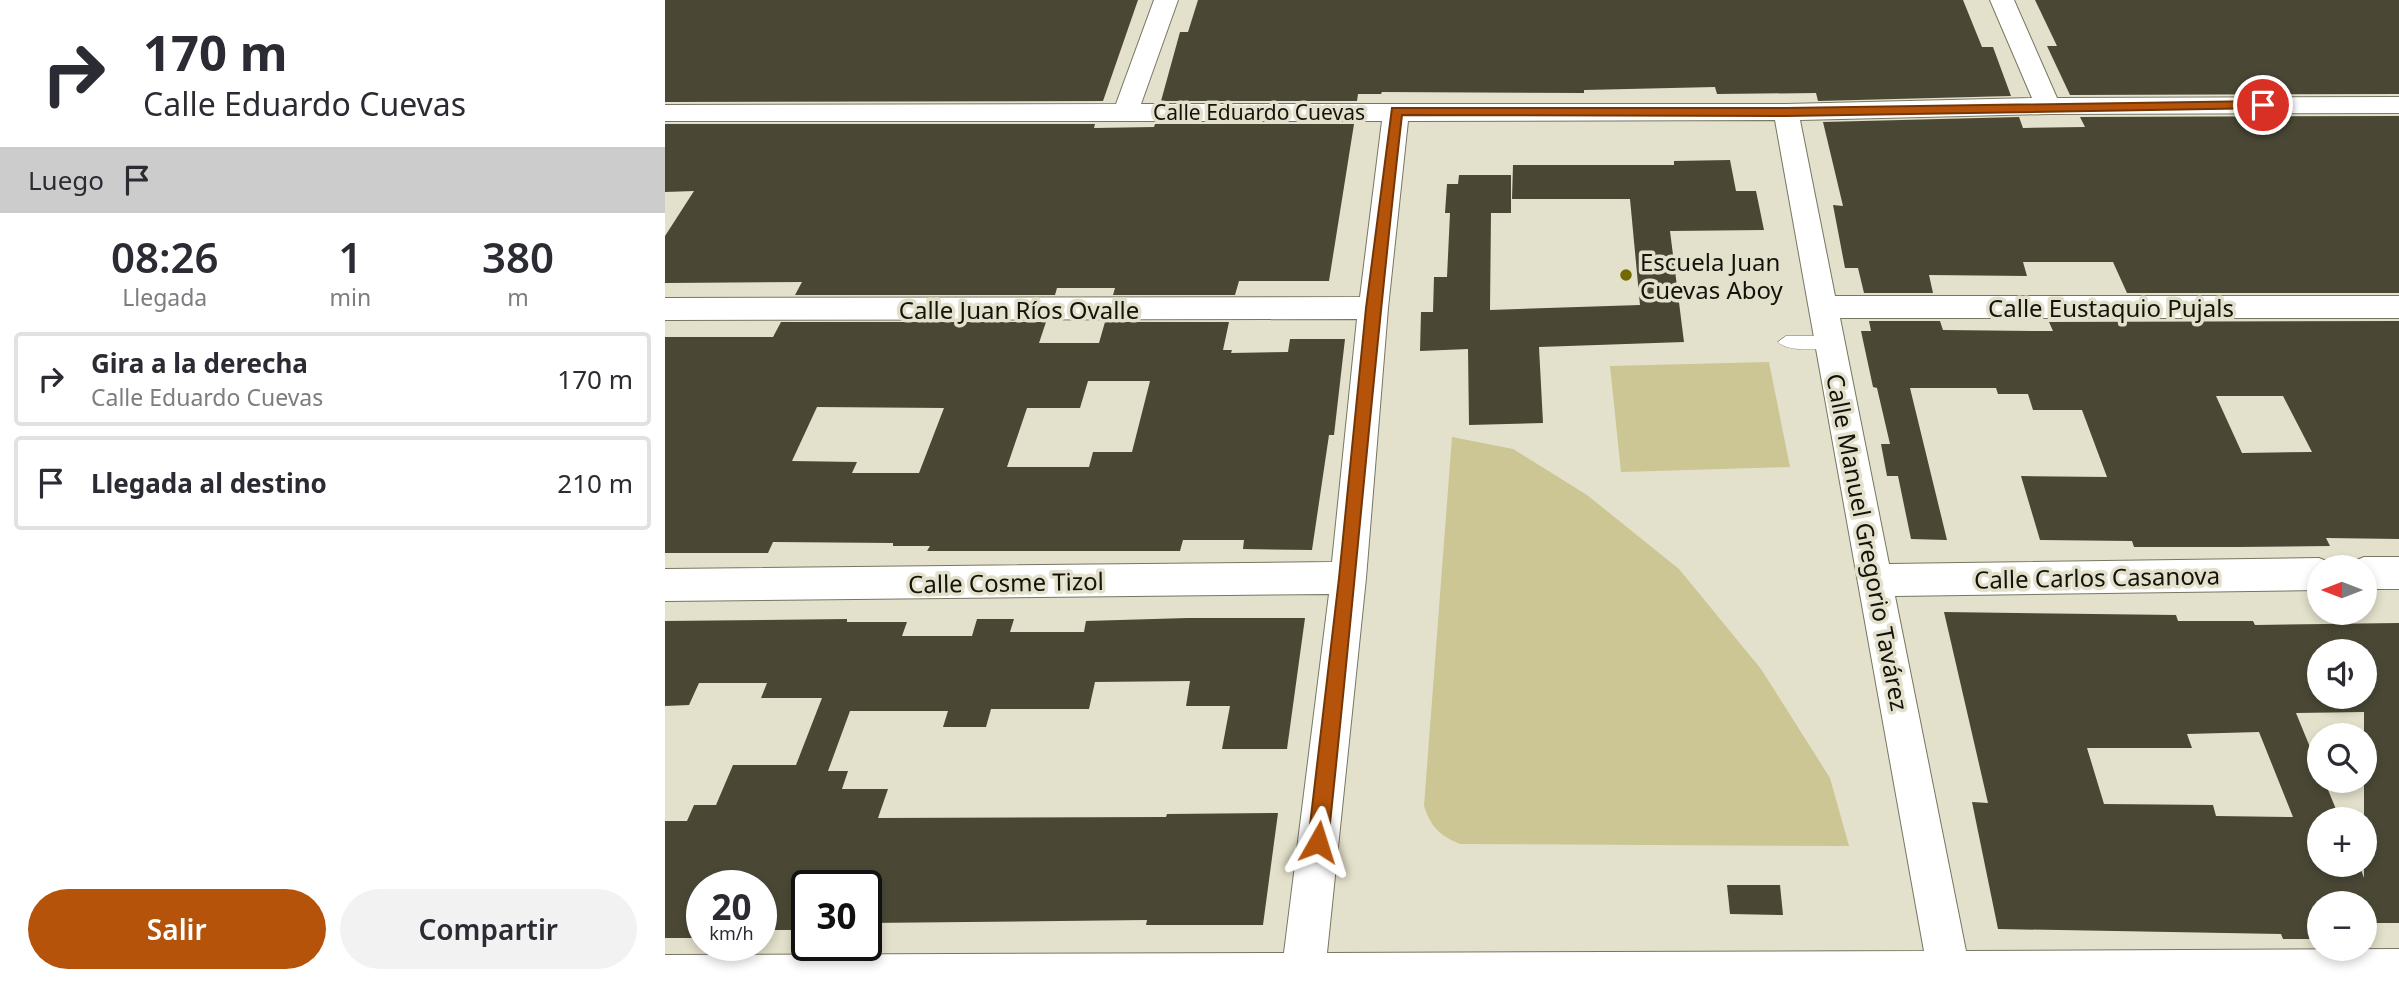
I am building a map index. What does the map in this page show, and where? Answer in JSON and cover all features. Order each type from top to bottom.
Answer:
[{"type":"street","points":[[1126,112],[1166,0]]},
{"type":"street","points":[[2002,0],[2048,106]]},
{"type":"street","name":"Calle Eduardo Cuevas","points":[[665,113],[1786,112],[2048,106],[2399,105]]},
{"type":"street","points":[[1303,975],[1348,578],[1373,308],[1396,111]]},
{"type":"street","name":"Calle Manuel Gregorio Tavárez","points":[[1786,112],[1949,972]]},
{"type":"street","name":"Calle Eustaquio Pujals","points":[[1823,307],[2399,307]]},
{"type":"street","name":"Calle Juan Ríos Ovalle","points":[[665,309],[1373,308]]},
{"type":"street","points":[[2377,573],[2399,573]]},
{"type":"street","name":"Calle Carlos Casanova","points":[[1875,580],[2307,574]]},
{"type":"street","name":"Calle Cosme Tizol","points":[[665,586],[1348,578]]},
{"type":"street","points":[[665,977],[858,980],[1303,975],[2399,971]]},
{"type":"lane","points":[[1786,342],[1830,342]]},
{"type":"shaded area","points":[[1769,362],[1790,467],[1621,472],[1610,366]]},
{"type":"shaded area","points":[[1452,437],[1513,449],[1587,495],[1679,569],[1761,669],[1830,778],[1849,846],[1460,844],[1437,830],[1424,806]]},
{"type":"building","points":[[665,0],[1138,0],[1103,101],[665,102]]},
{"type":"building","points":[[1198,0],[1963,0],[1982,47],[1993,47],[2011,96],[1818,101],[1816,93],[1717,94],[1715,87],[1584,90],[1584,93],[1382,92],[1358,94],[1357,101],[1161,101],[1180,32],[1188,32]]},
{"type":"building","points":[[2035,0],[2399,0],[2399,94],[2070,95],[2047,46],[2057,46]]},
{"type":"building","points":[[2399,116],[2399,293],[2127,293],[2113,262],[2023,262],[2027,276],[1929,275],[1933,293],[1864,293],[1858,268],[1845,268],[1833,205],[1843,206],[1823,122],[2019,117],[2023,128],[2085,127],[2080,117]]},
{"type":"building","points":[[665,124],[1095,124],[1094,128],[1154,127],[1155,124],[1354,124],[1329,281],[1239,281],[1235,295],[1113,295],[1115,288],[1057,288],[1055,295],[795,295],[802,282],[665,283],[665,236],[694,191],[665,192]]},
{"type":"building","points":[[1730,160],[1736,191],[1756,191],[1764,230],[1670,231],[1684,342],[1539,347],[1543,423],[1469,425],[1468,349],[1420,351],[1421,312],[1433,312],[1434,277],[1447,277],[1450,213],[1445,213],[1447,184],[1458,184],[1459,175],[1511,175],[1511,213],[1491,213],[1490,310],[1640,305],[1630,199],[1512,199],[1513,165],[1674,165],[1674,161]]},
{"type":"building","points":[[1869,321],[1940,321],[1943,330],[2053,331],[2049,322],[2399,321],[2399,539],[2326,538],[2330,546],[2237,547],[2134,547],[2132,541],[2040,540],[2021,476],[2107,477],[2082,410],[2033,410],[2028,394],[1998,394],[1996,388],[1910,388],[1947,540],[1911,539],[1898,476],[1887,476],[1881,444],[1890,444],[1877,388],[1873,387],[1861,331],[1871,331]],"holes":[[[2216,396],[2283,396],[2312,452],[2242,453]]]},
{"type":"building","points":[[781,322],[1046,322],[1039,343],[1099,343],[1105,322],[1229,322],[1223,350],[1232,350],[1231,353],[1288,352],[1290,339],[1345,339],[1334,435],[1329,435],[1312,550],[1243,549],[1244,540],[1183,540],[1180,551],[927,551],[930,546],[893,546],[893,543],[773,542],[768,553],[665,553],[665,337],[773,337]],"holes":[[[1088,381],[1150,381],[1132,452],[1093,452],[1089,467],[1007,467],[1027,408],[1080,408]],[[817,407],[944,408],[919,473],[852,473],[857,462],[792,461]]]},
{"type":"building","points":[[1944,612],[2176,615],[2178,621],[2253,621],[2255,625],[2399,623],[2399,923],[2377,923],[2377,891],[2307,891],[2307,939],[2283,939],[2281,934],[1998,929],[1972,802],[1988,803]],"holes":[[[2364,712],[2364,723],[2377,723],[2377,793],[2364,793],[2364,807],[2377,807],[2377,877],[2307,877],[2307,807],[2335,807],[2329,793],[2307,793],[2307,740],[2296,713]],[[2259,732],[2293,817],[2216,816],[2213,805],[2104,804],[2087,748],[2192,748],[2187,734]]]},
{"type":"building","points":[[1305,618],[1287,749],[1222,749],[1230,706],[1186,706],[1190,681],[1095,682],[1089,709],[991,709],[986,727],[943,727],[948,711],[850,711],[828,771],[848,771],[842,789],[888,789],[878,818],[1166,817],[1167,814],[1278,813],[1263,925],[1146,925],[1147,920],[882,923],[882,870],[791,870],[791,930],[777,930],[777,870],[686,870],[686,938],[665,938],[665,821],[687,821],[694,805],[716,805],[733,765],[796,765],[822,698],[761,698],[767,683],[699,683],[689,705],[665,706],[665,621],[847,619],[847,622],[907,622],[902,636],[972,636],[977,619],[1014,619],[1010,632],[1084,632],[1086,621]]},
{"type":"building","points":[[1727,885],[1780,885],[1783,915],[1730,914]]},
{"type":"place","name":"Escuela Juan Cuevas Aboy","points":[[1626,275]]},
{"type":"route","points":[[1318,842],[1396,111],[1786,112],[2048,106],[2263,105]]}]
